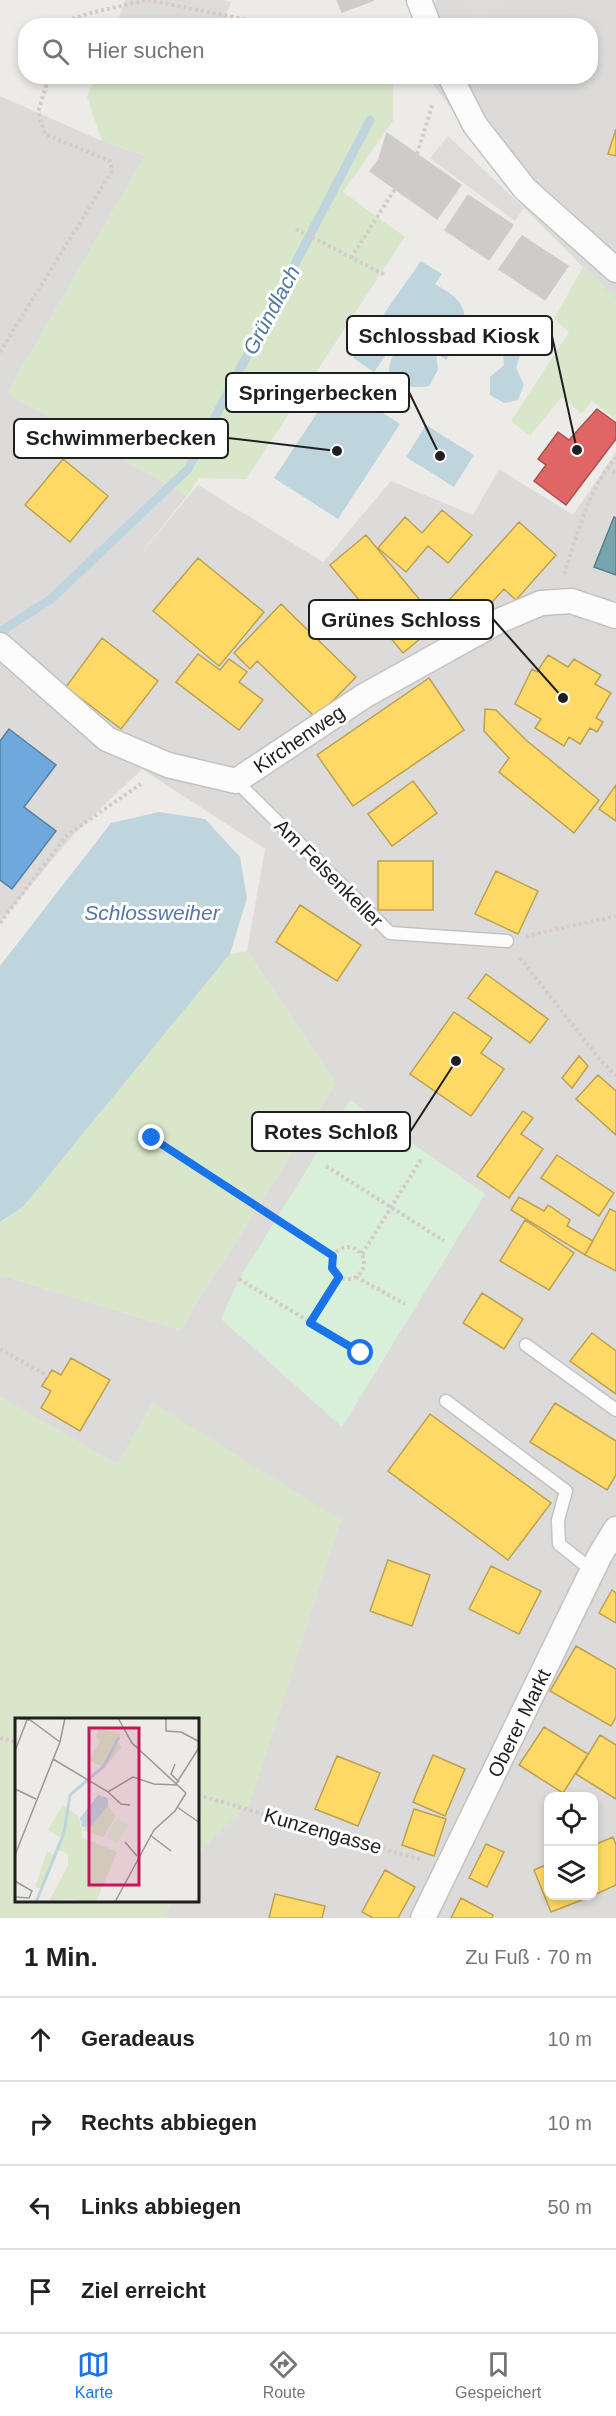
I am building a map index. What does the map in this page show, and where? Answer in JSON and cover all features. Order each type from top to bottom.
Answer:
[{"type":"street","points":[[419,0],[426,18]]},
{"type":"street","points":[[454,84],[476,125],[525,189],[616,270]]},
{"type":"street","name":"Kirchenweg","points":[[0,645],[107,739],[168,765],[236,781],[364,696],[499,621],[541,603],[571,601],[616,616]]},
{"type":"street","name":"Oberer Markt","points":[[423,1918],[592,1571],[616,1529]]},
{"type":"lane","name":"Am Felsenkeller","points":[[236,781],[390,933],[507,941]]},
{"type":"lane","points":[[526,1345],[616,1410]]},
{"type":"lane","points":[[446,1401],[566,1491],[558,1520],[559,1544],[592,1571]]},
{"type":"path","points":[[75,18],[148,0],[238,18]]},
{"type":"path","points":[[0,352],[112,171],[110,160],[45,134],[38,112],[47,84]]},
{"type":"path","points":[[417,154],[434,99]]},
{"type":"path","points":[[351,258],[395,189]]},
{"type":"path","points":[[296,229],[385,275]]},
{"type":"path","points":[[204,420],[229,437]]},
{"type":"path","points":[[567,566],[593,494],[608,467],[616,458]]},
{"type":"path","points":[[608,467],[616,473]]},
{"type":"path","points":[[0,923],[67,835],[168,765]]},
{"type":"path","points":[[616,916],[507,941],[601,1061],[616,1076]]},
{"type":"path","points":[[152,1138],[333,1256]]},
{"type":"path","points":[[356,1277],[365,1265],[362,1254],[422,1158]]},
{"type":"path","points":[[326,1166],[444,1241]]},
{"type":"path","points":[[333,1256],[347,1247],[362,1254]]},
{"type":"path","points":[[333,1256],[332,1268],[339,1277],[345,1279],[356,1277],[405,1304]]},
{"type":"path","points":[[310,1323],[339,1277]]},
{"type":"path","points":[[239,1279],[361,1353]]},
{"type":"path","points":[[0,1349],[48,1376]]},
{"type":"path","points":[[0,1738],[15,1742]]},
{"type":"path","name":"Kunzengasse","points":[[200,1796],[448,1867]]},
{"type":"shaded area","points":[[125,0],[224,0],[231,2],[225,18],[119,18]]},
{"type":"shaded area","points":[[436,0],[616,0],[616,300],[524,208],[433,84],[598,84],[598,18],[434,18]]},
{"type":"shaded area","points":[[460,0],[505,0],[485,18],[477,18]]},
{"type":"shaded area","points":[[0,96],[102,141],[145,156],[7,393],[187,496],[133,563],[198,485],[323,562],[391,481],[473,515],[499,469],[573,515],[616,452],[616,1918],[165,1918],[171,1903],[200,1903],[200,1851],[251,1801],[153,1403],[117,1464],[0,1397],[0,1275],[180,1330],[336,1083],[247,951],[265,849],[142,769],[74,834],[0,922]]},
{"type":"shaded area","points":[[448,136],[524,208],[515,221],[430,158]]},
{"type":"green space","points":[[93,84],[393,84],[393,121],[343,192],[405,237],[246,479],[199,478],[187,496],[7,393],[145,156],[102,141],[87,97]]},
{"type":"green space","points":[[584,265],[616,300],[616,420],[592,401],[582,414],[562,397],[530,436],[511,421],[569,332],[554,319]]},
{"type":"green space","points":[[247,951],[336,1083],[180,1330],[0,1275],[0,1223],[23,1207],[230,954]]},
{"type":"green space","points":[[350,1100],[485,1194],[342,1427],[221,1319],[239,1279]]},
{"type":"green space","points":[[0,1397],[117,1464],[153,1403],[341,1520],[251,1801],[200,1851],[200,1718],[15,1718],[15,1903],[171,1903],[165,1918],[0,1918]]},
{"type":"water","points":[[421,261],[442,274],[435,284],[459,302],[467,331],[446,360],[436,353],[438,370],[429,386],[414,387],[400,384],[390,376],[391,360],[402,345],[392,347],[374,372],[353,358]]},
{"type":"water","points":[[511,319],[541,334],[534,349],[522,349],[516,368],[524,385],[518,400],[504,403],[490,395],[490,377],[504,365],[501,334]]},
{"type":"water","points":[[337,383],[400,424],[338,519],[274,478]]},
{"type":"water","points":[[426,425],[474,455],[454,487],[406,457]]},
{"type":"water","name":"Schlossweiher","points":[[159,812],[205,819],[240,857],[247,898],[230,954],[23,1207],[0,1222],[0,966],[111,823]]},
{"type":"building: Wohnen","points":[[616,129],[616,156],[608,154]]},
{"type":"building: Wohnen","points":[[63,459],[108,496],[70,542],[25,505]]},
{"type":"building: Wohnen","points":[[442,510],[472,535],[448,563],[428,546],[406,572],[378,548],[405,517],[422,533]]},
{"type":"building: Wohnen","points":[[519,522],[556,555],[516,600],[504,589],[474,622],[450,599]]},
{"type":"building: Wohnen","points":[[366,535],[439,623],[403,653],[330,565]]},
{"type":"building: Wohnen","points":[[198,558],[264,612],[219,666],[153,611]]},
{"type":"building: Wohnen","points":[[281,604],[356,677],[316,718],[257,661],[250,669],[234,653]]},
{"type":"building: Wohnen","points":[[102,638],[158,681],[121,729],[66,687]]},
{"type":"building: Wohnen","points":[[198,654],[220,670],[229,659],[247,672],[239,682],[263,700],[239,730],[176,682]]},
{"type":"building: Wohnen","points":[[548,655],[568,667],[574,659],[601,675],[595,684],[611,693],[596,718],[603,722],[597,732],[590,728],[580,744],[569,737],[564,746],[535,728],[541,719],[515,704],[532,669],[537,672]]},
{"type":"building: Wohnen","points":[[429,678],[464,730],[353,806],[317,755]]},
{"type":"building: Wohnen","points":[[485,709],[496,710],[527,741],[599,800],[574,833],[499,772],[509,758],[484,731]]},
{"type":"building: Wohnen","points":[[413,781],[437,813],[392,846],[368,814]]},
{"type":"building: Wohnen","points":[[616,785],[616,821],[599,809]]},
{"type":"building: Wohnen","points":[[378,861],[433,861],[433,910],[378,910]]},
{"type":"building: Wohnen","points":[[496,871],[538,891],[518,934],[475,914]]},
{"type":"building: Wohnen","points":[[300,905],[361,945],[337,981],[276,942]]},
{"type":"building: Wohnen","points":[[486,974],[548,1019],[530,1043],[468,998]]},
{"type":"building: Wohnen","points":[[454,1012],[492,1038],[481,1053],[504,1069],[471,1116],[410,1074]]},
{"type":"building: Wohnen","points":[[579,1056],[588,1066],[572,1088],[562,1078]]},
{"type":"building: Wohnen","points":[[598,1075],[616,1091],[616,1135],[576,1099]]},
{"type":"building: Wohnen","points":[[523,1111],[533,1118],[521,1134],[543,1149],[509,1198],[477,1176]]},
{"type":"building: Wohnen","points":[[557,1155],[614,1193],[599,1216],[541,1178]]},
{"type":"building: Wohnen","points":[[519,1197],[544,1211],[548,1205],[570,1220],[567,1226],[593,1241],[585,1255],[511,1210]]},
{"type":"building: Wohnen","points":[[610,1209],[616,1212],[616,1271],[585,1255]]},
{"type":"building: Wohnen","points":[[525,1220],[574,1253],[549,1290],[500,1261]]},
{"type":"building: Wohnen","points":[[482,1293],[523,1319],[504,1349],[463,1323]]},
{"type":"building: Wohnen","points":[[592,1333],[616,1351],[616,1394],[570,1361]]},
{"type":"building: Wohnen","points":[[71,1358],[110,1380],[80,1431],[41,1408],[51,1391],[42,1386],[52,1370],[61,1375]]},
{"type":"building: Wohnen","points":[[555,1403],[616,1441],[616,1475],[607,1490],[530,1442]]},
{"type":"building: Wohnen","points":[[430,1414],[551,1503],[508,1560],[388,1471]]},
{"type":"building: Wohnen","points":[[388,1560],[430,1575],[412,1626],[370,1611]]},
{"type":"building: Wohnen","points":[[491,1566],[541,1591],[519,1634],[469,1609]]},
{"type":"building: Wohnen","points":[[612,1590],[616,1593],[616,1623],[599,1613]]},
{"type":"building: Wohnen","points":[[576,1646],[616,1669],[616,1717],[611,1726],[550,1691]]},
{"type":"building: Wohnen","points":[[544,1727],[588,1754],[564,1792],[519,1765]]},
{"type":"building: Wohnen","points":[[600,1735],[616,1745],[616,1799],[576,1774]]},
{"type":"building: Wohnen","points":[[433,1755],[465,1769],[445,1816],[413,1802]]},
{"type":"building: Wohnen","points":[[337,1756],[380,1773],[358,1826],[315,1809]]},
{"type":"building: Wohnen","points":[[414,1809],[446,1819],[434,1856],[402,1845]]},
{"type":"building: Wohnen","points":[[613,1837],[616,1845],[616,1885],[598,1893],[598,1846],[598,1843]]},
{"type":"building: Wohnen","points":[[486,1844],[504,1852],[487,1887],[469,1878]]},
{"type":"building: Wohnen","points":[[544,1866],[544,1895],[534,1870]]},
{"type":"building: Wohnen","points":[[385,1870],[415,1887],[398,1918],[373,1918],[362,1912]]},
{"type":"building: Wohnen","points":[[275,1894],[325,1906],[322,1918],[269,1918]]},
{"type":"building: Wohnen","points":[[461,1898],[493,1915],[492,1918],[451,1918]]},
{"type":"building: Wohnen","points":[[546,1900],[582,1900],[551,1912]]},
{"type":"building: Handel","points":[[597,409],[616,423],[616,439],[566,505],[534,481],[546,465],[538,459],[558,432],[569,440]]},
{"type":"building: Schulen","points":[[9,729],[56,765],[24,807],[56,831],[12,889],[0,880],[0,741]]},
{"type":"building: Öffentlich","points":[[614,517],[616,518],[616,575],[594,567]]},
{"type":"building: Sonstige","points":[[337,0],[374,0],[342,12]]},
{"type":"building: Sonstige","points":[[387,133],[461,185],[437,219],[370,171],[378,161]]},
{"type":"building: Sonstige","points":[[468,195],[513,225],[489,260],[445,230]]},
{"type":"building: Sonstige","points":[[522,236],[568,266],[545,300],[499,269]]},
{"type":"waterway","name":"Gründlach","points":[[0,632],[51,599],[188,469],[370,120]]},
{"type":"place","name":"Schlossbad Kiosk","points":[[577,450]]},
{"type":"place","name":"Schwimmerbecken","points":[[337,451]]},
{"type":"place","name":"Springerbecken","points":[[440,456]]},
{"type":"place","name":"Grünes Schloss","points":[[563,698]]},
{"type":"place","name":"Rotes Schloß","points":[[456,1061]]},
{"type":"route","points":[[152,1138],[333,1256],[332,1268],[339,1277],[310,1323],[361,1353]]}]
